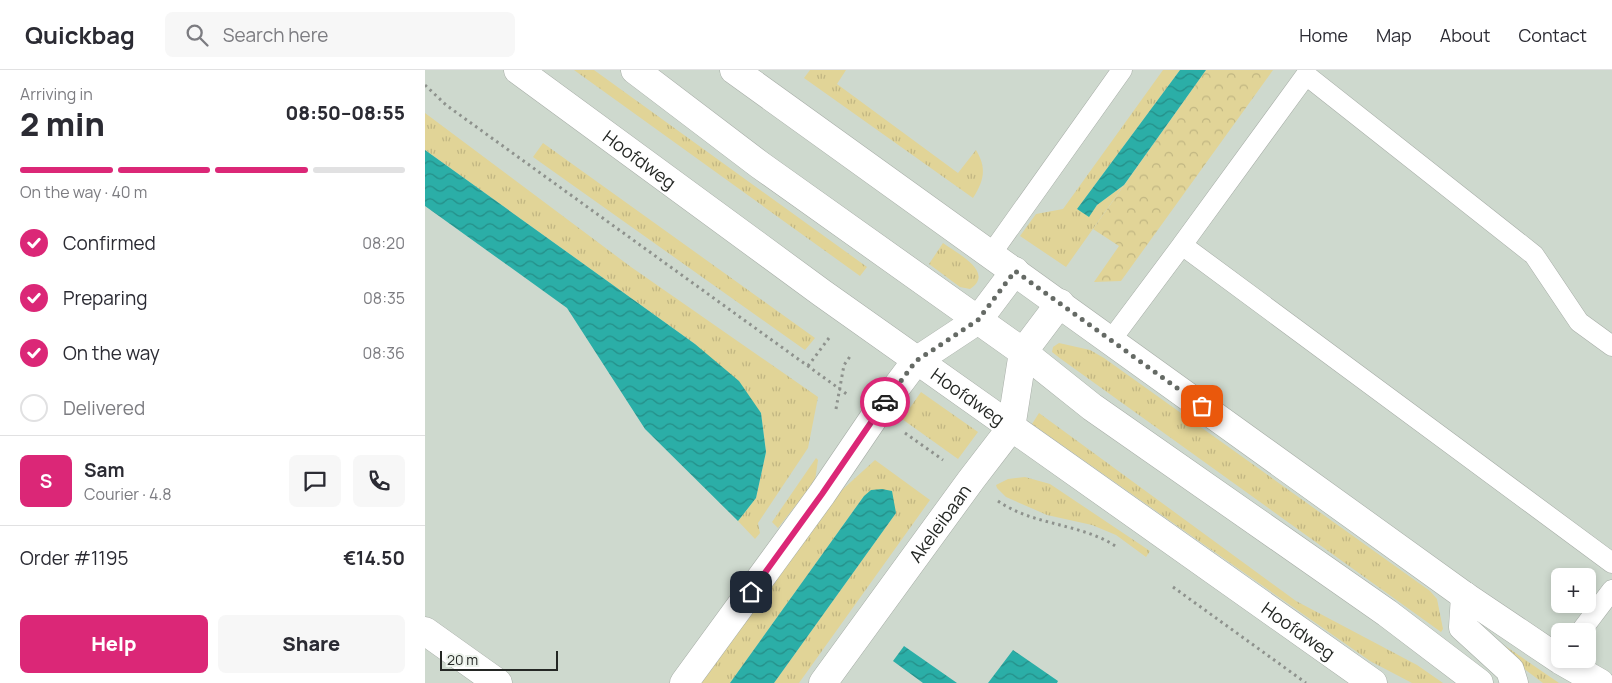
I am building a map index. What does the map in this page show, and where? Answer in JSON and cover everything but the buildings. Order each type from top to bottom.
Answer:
[{"type":"main road","name":"Hoofdweg","points":[[518,70],[916,361],[1373,683]]},
{"type":"main road","points":[[635,70],[768,170],[1023,352],[1092,407],[1387,613],[1479,683]]},
{"type":"main road","points":[[734,70],[1465,596],[1551,652]]},
{"type":"main road","points":[[684,683],[916,361],[978,320],[1015,271]]},
{"type":"main road","points":[[1023,352],[1060,303]]},
{"type":"main road","name":"Akeleibaan","points":[[823,683],[1011,428],[1023,352]]},
{"type":"main road","points":[[1465,596],[1463,627],[1510,670],[1514,683]]},
{"type":"main road","points":[[425,631],[498,683]]},
{"type":"main road","points":[[1576,668],[1600,683]]},
{"type":"lane","points":[[991,254],[1121,70]]},
{"type":"lane","points":[[1111,340],[1305,75],[1535,255],[1579,322],[1612,346]]},
{"type":"lane","points":[[1182,245],[1612,563]]},
{"type":"lane","points":[[1587,623],[1612,590]]},
{"type":"shaded area","points":[[425,70],[1612,70],[1612,683],[425,683]]},
{"type":"green space","points":[[574,70],[594,70],[867,267],[860,276]]},
{"type":"green space","points":[[810,70],[846,70],[837,84],[958,173],[976,150],[982,163],[983,174],[980,186],[973,198],[804,78]]},
{"type":"green space","points":[[1163,70],[1180,70],[1077,209],[1089,216],[1097,205],[1124,185],[1066,267],[1020,236],[1036,214],[1063,209]]},
{"type":"green space","points":[[1206,70],[1273,70],[1121,281],[1094,282],[1119,246],[1093,229]]},
{"type":"green space","points":[[425,113],[631,267],[818,397],[808,448],[758,523],[760,533],[755,539],[738,521],[756,498],[766,452],[761,413],[695,344],[425,150]]},
{"type":"green space","points":[[543,143],[815,338],[805,350],[533,157]]},
{"type":"green space","points":[[943,243],[964,257],[976,270],[979,276],[977,283],[970,289],[960,287],[929,264]]},
{"type":"green space","points":[[1059,343],[1090,350],[1104,358],[1430,591],[1437,599],[1443,629],[1441,632],[1061,359],[1052,352],[1053,347]]},
{"type":"green space","points":[[921,392],[978,432],[958,459],[902,419]]},
{"type":"green space","points":[[1039,413],[1296,601],[1417,665],[1443,683],[1412,683],[1370,661],[1032,424]]},
{"type":"green space","points":[[816,458],[818,460],[815,481],[778,528],[772,522]]},
{"type":"green space","points":[[875,460],[930,500],[799,683],[774,683],[896,513],[864,496],[730,683],[700,683],[831,500]]},
{"type":"green space","points":[[1025,477],[1050,484],[1150,551],[1146,557],[1116,535],[1092,525],[1047,515],[1006,497],[996,485],[1008,479]]},
{"type":"green space","points":[[1498,641],[1559,683],[1543,683],[1495,647]]},
{"type":"water","points":[[1180,70],[1206,70],[1124,185],[1097,205],[1089,217],[1077,209]]},
{"type":"water","points":[[425,150],[695,344],[739,381],[761,413],[766,452],[756,498],[738,521],[645,429],[567,308],[425,206]]},
{"type":"water","points":[[882,489],[892,491],[896,513],[774,683],[730,683],[864,496],[871,490]]},
{"type":"water","points":[[904,646],[957,683],[923,683],[893,661]]},
{"type":"water","points":[[1013,650],[1058,681],[1057,683],[988,683]]},
{"type":"way so far","points":[[885,402],[916,361],[978,320],[1015,271],[1202,406]]},
{"type":"route","points":[[751,592],[822,494],[885,402]]}]
